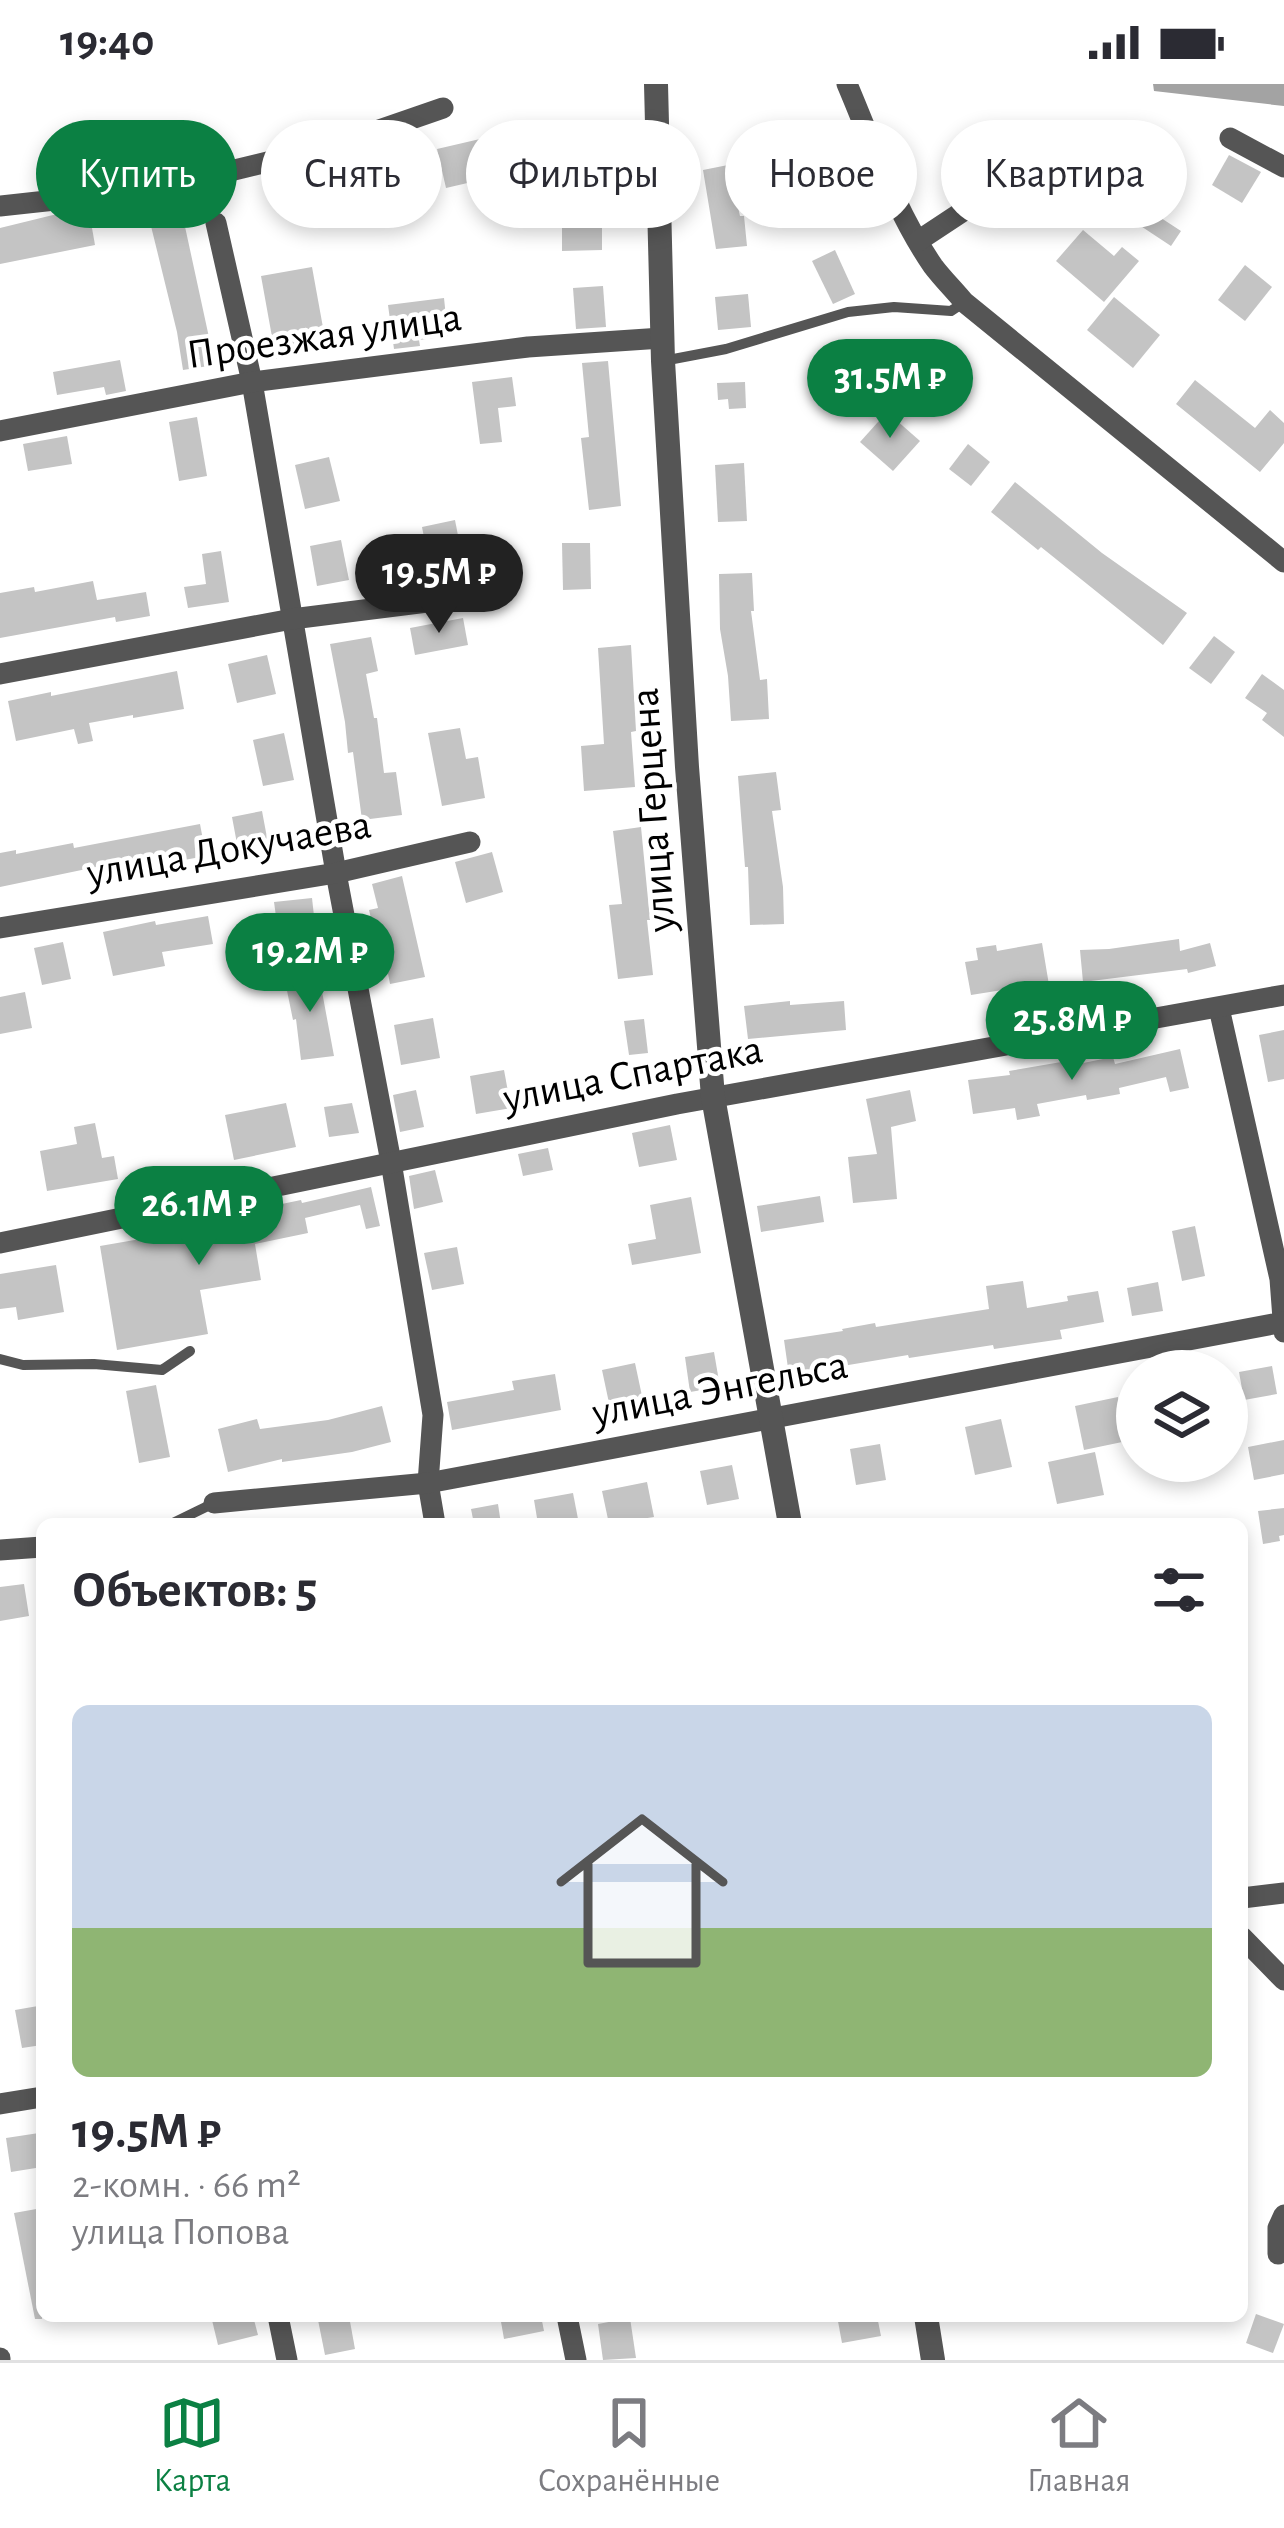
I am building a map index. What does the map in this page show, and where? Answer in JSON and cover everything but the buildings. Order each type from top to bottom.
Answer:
[{"type":"street","name":"улица Герцена","points":[[656,84],[663,349],[687,766],[713,1097],[789,1518]]},
{"type":"street","points":[[847,84],[918,241],[964,302],[1284,562]]},
{"type":"street","points":[[0,206],[157,189],[333,146],[442,108]]},
{"type":"street","points":[[1230,138],[1284,167]]},
{"type":"street","points":[[918,241],[941,226]]},
{"type":"street","points":[[217,228],[252,382],[391,1162],[433,1415],[428,1483],[434,1518]]},
{"type":"street","name":"Проезжая улица","points":[[0,431],[252,382],[528,347],[663,349]]},
{"type":"street","points":[[0,674],[292,619],[483,595]]},
{"type":"street","name":"улица Докучаева","points":[[0,928],[336,873],[470,842]]},
{"type":"street","name":"улица Спартака","points":[[0,1244],[713,1097],[1284,995]]},
{"type":"street","points":[[1219,1008],[1280,1279],[1284,1326]]},
{"type":"street","name":"улица Энгельса","points":[[214,1503],[428,1483],[1284,1326]]},
{"type":"street","points":[[0,1550],[36,1547]]},
{"type":"street","points":[[1248,1897],[1284,1893]]},
{"type":"street","points":[[1248,1943],[1284,1979]]},
{"type":"street","points":[[0,2104],[36,2098]]},
{"type":"street","points":[[1278,2254],[1278,2228],[1284,2215]]},
{"type":"street","points":[[279,2322],[286,2360]]},
{"type":"street","points":[[568,2322],[575,2360]]},
{"type":"street","points":[[927,2322],[933,2360]]},
{"type":"lane","points":[[663,349],[726,350],[848,312],[951,311],[964,302]]},
{"type":"lane","points":[[0,1359],[23,1365],[162,1370],[190,1351]]},
{"type":"lane","name":"улица Энгельса","points":[[183,1518],[214,1503]]},
{"type":"shaded area","points":[[1153,84],[1284,84],[1284,106],[1154,91]]}]
